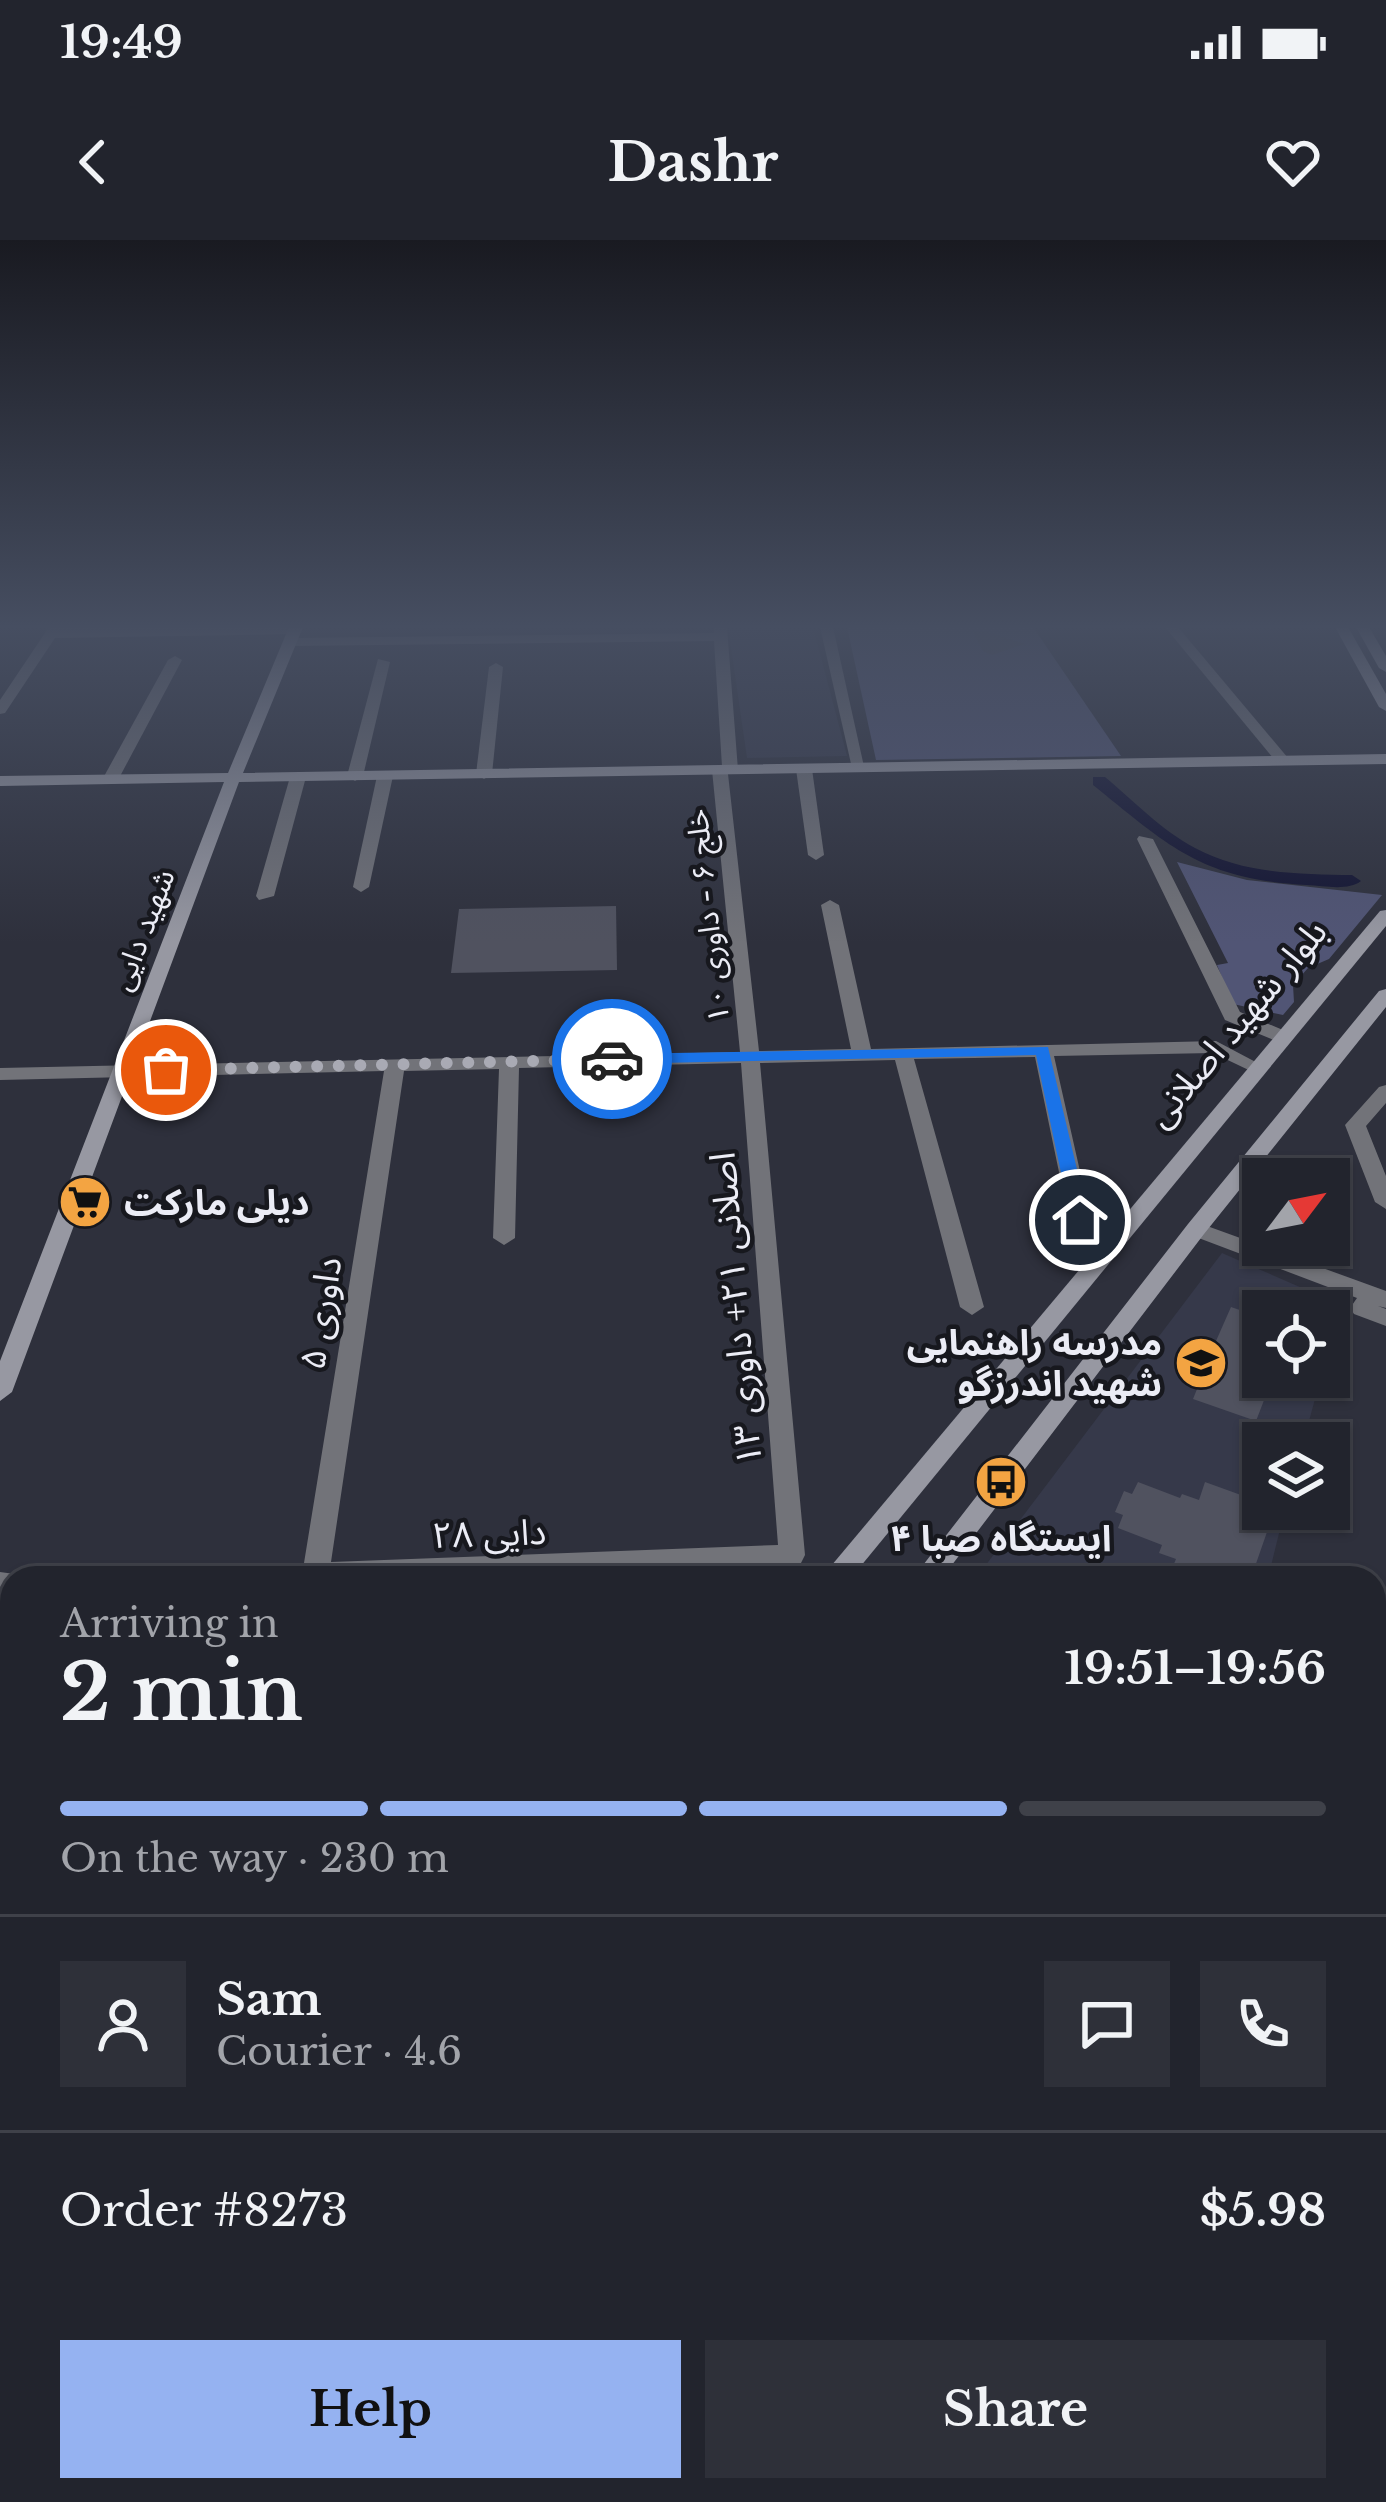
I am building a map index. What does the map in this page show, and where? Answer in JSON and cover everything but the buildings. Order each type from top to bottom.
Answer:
[{"type":"street","points":[[110,780],[135,733]]},
{"type":"street","name":"شهید دایی","points":[[0,1392],[252,733]]},
{"type":"street","points":[[355,776],[366,733]]},
{"type":"street","points":[[484,774],[489,733]]},
{"type":"street","name":"خلج ۶ - داوری ۱۰","points":[[724,733],[751,1056]]},
{"type":"street","points":[[851,733],[860,768]]},
{"type":"street","points":[[1259,733],[1283,761]]},
{"type":"street","points":[[0,782],[1386,759]]},
{"type":"street","points":[[804,769],[816,855]]},
{"type":"street","points":[[361,886],[385,776]]},
{"type":"street","points":[[265,896],[298,777]]},
{"type":"street","points":[[1145,839],[1232,1016],[1282,1037]]},
{"type":"street","points":[[830,905],[862,1054]]},
{"type":"street","name":"بلوار شهید اصلانی","points":[[845,1566],[1386,915]]},
{"type":"street","points":[[936,1566],[1196,1229],[1386,994]]},
{"type":"street","points":[[0,1074],[1216,1047],[1257,1068]]},
{"type":"street","points":[[1042,1051],[1080,1220]]},
{"type":"street","points":[[903,1053],[972,1307]]},
{"type":"street","name":"اصلانی ۲۱+ داوری ۱۳","points":[[751,1056],[792,1556]]},
{"type":"street","points":[[504,1238],[509,1061]]},
{"type":"street","name":"داوری ۵","points":[[317,1566],[395,1063]]},
{"type":"street","points":[[1386,1090],[1355,1125],[1386,1202]]},
{"type":"street","points":[[1196,1229],[1379,1297]]},
{"type":"street","points":[[1379,1297],[1362,1308],[1386,1318]]},
{"type":"street","name":"دایی ۲۸","points":[[541,1566],[792,1556]]},
{"type":"shaded area","points":[[743,733],[841,733],[847,756],[747,758]]},
{"type":"shaded area","points":[[870,733],[1105,733],[1121,756],[876,760]]},
{"type":"shaded area","points":[[1177,862],[1247,880],[1382,895],[1329,959],[1308,968],[1293,985],[1294,1002],[1283,1015],[1233,1004],[1217,965],[1228,963]]},
{"type":"shaded area","points":[[1222,1253],[1242,1266],[1307,1290],[1242,1290],[1242,1398],[1315,1398],[1309,1422],[1242,1422],[1242,1530],[1280,1530],[1271,1566],[985,1566]]},
{"type":"waterway","points":[[1099,781],[1164,836],[1206,860],[1268,876],[1352,881]]},
{"type":"way so far","points":[[166,1070],[612,1059]]},
{"type":"place","name":"دیلی مارکت","points":[[85,1202]]},
{"type":"place","name":"مدرسه راهنمایی شهید اندرزگو","points":[[1201,1363]]},
{"type":"place","name":"ایستگاه صبا ۴","points":[[1001,1482]]},
{"type":"route","points":[[612,1059],[1042,1051],[1080,1220]]}]
